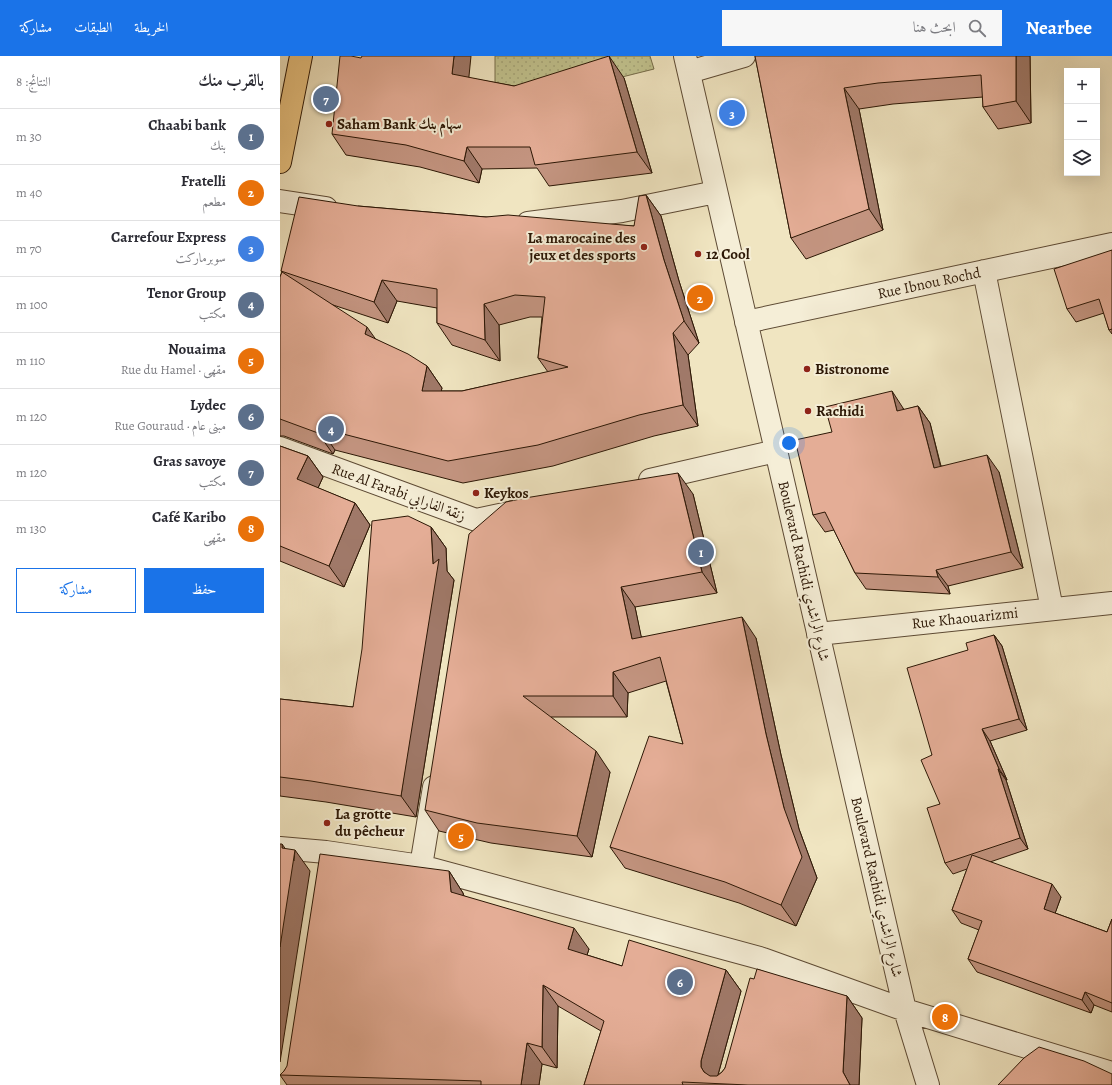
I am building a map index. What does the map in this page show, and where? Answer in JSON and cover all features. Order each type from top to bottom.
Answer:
[{"type":"main road","points":[[280,162],[301,56]]},
{"type":"street","points":[[687,64],[744,56]]},
{"type":"street","name":"Boulevard Rachidi شارع الراشدي","points":[[687,64],[905,1010],[928,1085]]},
{"type":"street","points":[[509,225],[622,211],[716,192]]},
{"type":"street","points":[[280,201],[343,210]]},
{"type":"street","name":"Rue Ibnou Rochd","points":[[746,322],[1112,244]]},
{"type":"street","points":[[984,271],[1052,609]]},
{"type":"street","name":"Rue Al Farabi زنقة الفارابي","points":[[280,448],[475,528],[538,506]]},
{"type":"street","points":[[630,484],[776,450]]},
{"type":"street","name":"Rue Khaouarizmi","points":[[818,634],[1112,603]]},
{"type":"street","points":[[421,866],[438,764]]},
{"type":"street","points":[[280,848],[325,860],[421,866],[763,959],[905,1010],[1112,1073]]},
{"type":"street","points":[[757,981],[763,959]]},
{"type":"green space","points":[[495,56],[650,56],[654,69],[530,100],[495,94]]},
{"type":"building","points":[[340,56],[361,58],[362,56],[454,56],[452,74],[514,86],[609,56],[637,152],[535,165],[530,147],[467,147],[464,161],[406,145],[332,134]]},
{"type":"building","points":[[755,56],[1016,56],[1016,101],[983,107],[981,75],[878,83],[844,88],[869,209],[791,238]]},
{"type":"building","points":[[646,195],[664,260],[684,321],[673,333],[683,405],[639,415],[538,445],[448,461],[320,428],[318,433],[280,419],[280,277],[282,272],[367,327],[365,334],[408,354],[427,366],[422,391],[462,391],[568,367],[538,358],[545,297],[515,295],[484,304],[485,340],[437,323],[437,289],[382,280],[374,302],[281,271],[299,197],[358,206],[486,217],[508,215],[634,226],[639,196]]},
{"type":"building","points":[[1112,250],[1112,329],[1109,330],[1099,299],[1067,309],[1054,269]]},
{"type":"building","points":[[892,391],[897,411],[918,406],[934,468],[987,455],[1011,552],[936,570],[938,577],[855,573],[825,512],[813,515],[795,440],[832,432],[825,407]]},
{"type":"building","points":[[280,446],[308,456],[297,479],[355,503],[329,566],[280,546]]},
{"type":"building","points":[[678,473],[702,572],[621,587],[632,639],[742,617],[766,734],[784,808],[802,857],[781,905],[725,882],[610,847],[649,736],[683,744],[660,657],[613,672],[613,696],[523,696],[596,751],[577,836],[477,823],[425,810],[469,534],[506,502]]},
{"type":"building","points":[[408,516],[431,527],[433,564],[439,559],[401,796],[280,777],[280,699],[353,707],[362,649],[372,521]]},
{"type":"building","points":[[994,635],[1019,719],[982,729],[999,769],[1020,838],[945,863],[927,808],[940,804],[921,760],[932,755],[907,668],[968,650],[966,643]]},
{"type":"building","points":[[280,844],[282,844],[282,848],[295,850],[280,947]]},
{"type":"building","points":[[320,854],[449,871],[451,892],[574,928],[568,949],[622,966],[629,940],[726,970],[701,1061],[701,1067],[704,1072],[710,1076],[717,1076],[725,1068],[750,978],[754,979],[757,969],[847,996],[843,1072],[850,1085],[748,1085],[682,1082],[683,1085],[584,1085],[604,1021],[543,985],[542,1047],[527,1043],[521,1085],[481,1085],[481,1081],[280,1075],[287,1066]]},
{"type":"building","points":[[972,855],[1052,884],[1044,909],[1107,932],[1112,919],[1112,1003],[1085,992],[1082,1000],[968,959],[982,921],[952,910]]},
{"type":"building","points":[[1039,1047],[1084,1061],[1112,1074],[1112,1085],[998,1085],[1024,1058]]},
{"type":"place","name":"Gras savoye","points":[[326,99]]},
{"type":"place","name":"Carrefour Express","points":[[732,113]]},
{"type":"place","name":"Saham Bank سهام بنك","points":[[329,124]]},
{"type":"place","name":"La marocaine des jeux et des sports","points":[[644,247]]},
{"type":"place","name":"12 Cool","points":[[698,254]]},
{"type":"place","name":"Fratelli","points":[[700,298]]},
{"type":"place","name":"Bistronome","points":[[807,369]]},
{"type":"place","name":"Rachidi","points":[[808,411]]},
{"type":"place","name":"Tenor Group","points":[[331,429]]},
{"type":"place","name":"Keykos","points":[[476,493]]},
{"type":"place","name":"Chaabi bank","points":[[701,552]]},
{"type":"place","name":"La grotte du pêcheur","points":[[327,823]]},
{"type":"place","name":"Nouaima","points":[[461,836]]},
{"type":"place","name":"Lydec","points":[[680,982]]},
{"type":"place","name":"Café Karibo","points":[[945,1017]]}]
